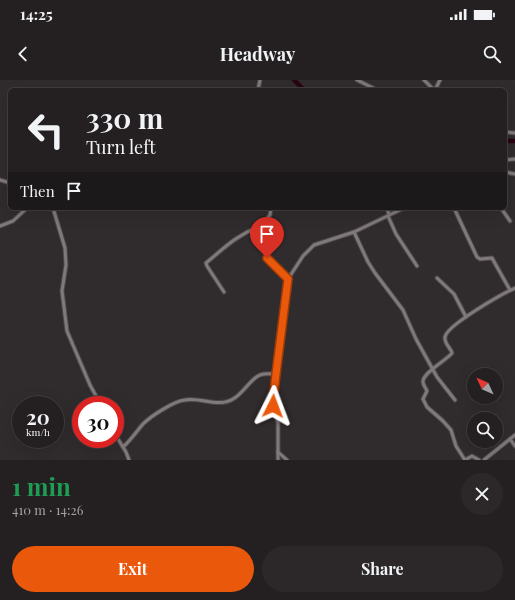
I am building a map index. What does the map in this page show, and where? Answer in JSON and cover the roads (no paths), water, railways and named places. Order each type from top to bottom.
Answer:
[{"type":"street","points":[[357,80],[372,88]]},
{"type":"street","points":[[424,80],[433,88]]},
{"type":"street","points":[[0,226],[13,221],[25,210]]},
{"type":"street","points":[[54,210],[65,248],[66,266],[62,291],[67,332],[96,396]]},
{"type":"street","points":[[224,292],[206,264],[233,240],[251,229],[261,226],[270,215],[271,210]]},
{"type":"street","points":[[388,210],[396,234],[418,266]]},
{"type":"street","points":[[278,460],[278,423],[273,401],[288,279],[303,256],[314,245],[354,232],[400,210]]},
{"type":"street","points":[[455,210],[477,257],[480,259],[492,258],[510,290]]},
{"type":"street","points":[[502,210],[510,222]]},
{"type":"street","points":[[261,226],[265,238],[264,246],[267,258],[288,279]]},
{"type":"street","points":[[354,232],[375,273],[404,310],[416,339],[443,387],[454,400]]},
{"type":"street","points":[[437,278],[454,294],[466,317]]},
{"type":"street","points":[[479,460],[472,456],[465,460],[456,446],[451,430],[424,404],[423,400],[427,390],[423,379],[452,353],[445,341],[445,336],[451,329],[479,307],[515,288]]},
{"type":"street","points":[[124,446],[151,418],[176,403],[191,399],[217,403],[227,402],[234,399],[259,375],[276,374]]},
{"type":"street","points":[[484,460],[515,435]]},
{"type":"street","points":[[510,439],[515,446]]},
{"type":"street","points":[[123,448],[129,460]]},
{"type":"street","points":[[278,452],[287,460]]},
{"type":"waterway","points":[[294,80],[302,88]]},
{"type":"waterway","points":[[507,141],[515,141]]}]
